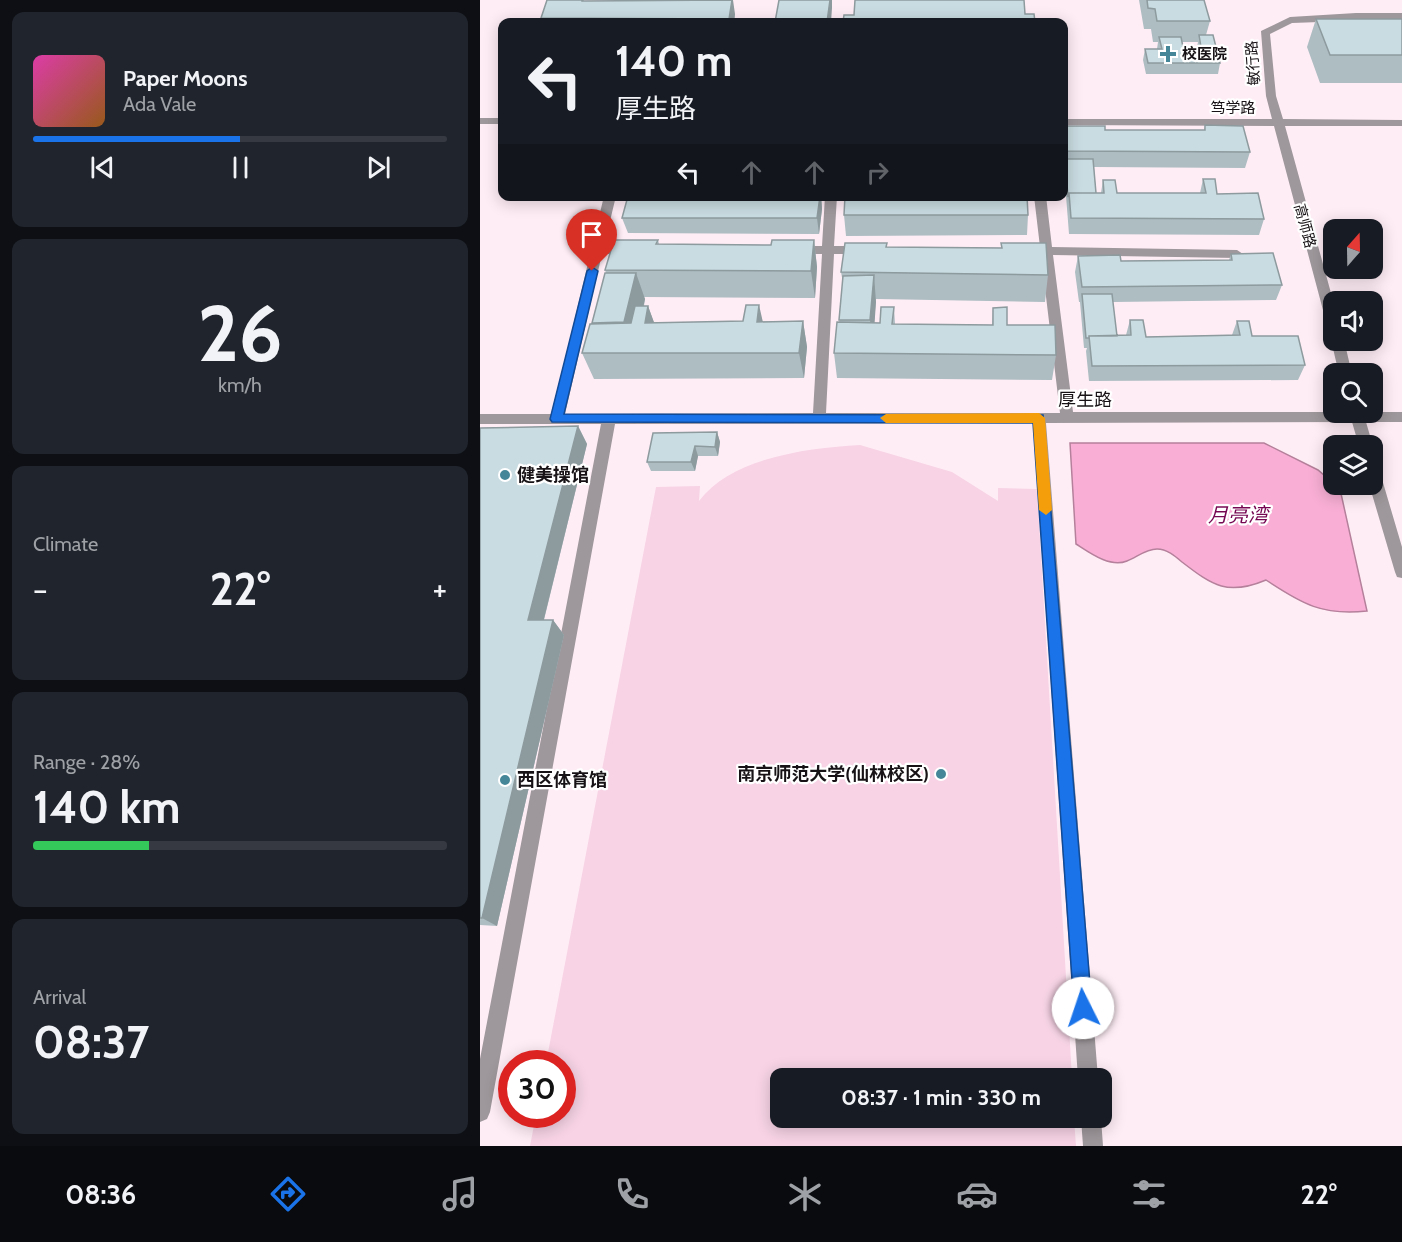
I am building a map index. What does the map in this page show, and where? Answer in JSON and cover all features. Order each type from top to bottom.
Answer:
[{"type":"street","name":"敏行路","points":[[1277,123],[1270,96],[1265,33],[1290,20],[1402,16]]},
{"type":"street","points":[[480,121],[498,121]]},
{"type":"street","name":"笃学路","points":[[1068,122],[1402,123]]},
{"type":"street","name":"高师路","points":[[1277,123],[1323,291]]},
{"type":"street","points":[[557,419],[609,201]]},
{"type":"street","points":[[819,418],[831,201]]},
{"type":"street","points":[[1040,201],[1067,418]]},
{"type":"street","points":[[598,250],[644,250]]},
{"type":"street","points":[[781,250],[873,250]]},
{"type":"street","points":[[1011,250],[1237,254]]},
{"type":"street","name":"厚生路","points":[[480,419],[1323,415]]},
{"type":"street","name":"厚生路","points":[[1383,416],[1402,417]]},
{"type":"street","points":[[1039,418],[1087,1068]]},
{"type":"street","points":[[480,1112],[609,419]]},
{"type":"street","points":[[1380,495],[1402,572]]},
{"type":"street","points":[[1092,1128],[1093,1146]]},
{"type":"shaded area","points":[[860,445],[952,472],[998,501],[998,488],[1037,489],[1071,1068],[770,1068],[770,1128],[1075,1128],[1076,1146],[530,1146],[533,1128],[576,1128],[576,1050],[548,1050],[656,487],[700,486],[699,501],[713,486],[751,465],[795,452]]},
{"type":"water","name":"月亮湾","points":[[1070,443],[1264,443],[1323,474],[1323,495],[1341,495],[1367,611],[1325,610],[1302,602],[1266,580],[1241,587],[1221,586],[1203,577],[1171,553],[1161,549],[1149,550],[1127,561],[1114,563],[1076,544]]},
{"type":"building","points":[[547,0],[732,0],[729,18],[541,18]]},
{"type":"building","points":[[779,0],[830,0],[828,18],[776,18]]},
{"type":"building","points":[[855,0],[1024,0],[1025,14],[1034,14],[1034,18],[844,18],[844,15],[854,15]]},
{"type":"building","points":[[1147,0],[1204,0],[1210,21],[1157,21],[1155,9],[1148,8]]},
{"type":"building","points":[[1316,19],[1402,19],[1402,55],[1330,55]]},
{"type":"building","points":[[1199,35],[1213,35],[1220,63],[1148,63],[1145,49],[1162,49],[1159,37],[1181,37],[1183,47],[1201,47]]},
{"type":"building","points":[[1205,125],[1243,126],[1250,152],[1068,151],[1068,126],[1105,126],[1105,130],[1205,130]]},
{"type":"building","points":[[1068,159],[1093,159],[1096,193],[1069,193],[1068,197]]},
{"type":"building","points":[[1203,179],[1215,179],[1217,194],[1258,193],[1264,219],[1071,218],[1069,193],[1104,193],[1103,180],[1115,180],[1117,193],[1206,193]]},
{"type":"building","points":[[627,201],[819,201],[817,218],[622,218]]},
{"type":"building","points":[[845,201],[1027,201],[1028,215],[844,215]]},
{"type":"building","points":[[614,240],[658,240],[656,244],[771,245],[772,240],[814,240],[811,271],[605,270]]},
{"type":"building","points":[[845,243],[887,243],[886,247],[1002,248],[1001,243],[1046,243],[1048,275],[841,272]]},
{"type":"building","points":[[1273,253],[1282,285],[1082,287],[1078,256],[1120,255],[1121,261],[1232,260],[1231,254]]},
{"type":"building","points":[[605,273],[636,273],[624,322],[592,323]]},
{"type":"building","points":[[874,275],[870,320],[839,320],[843,276]]},
{"type":"building","points":[[1082,294],[1112,294],[1117,336],[1089,336],[1086,338]]},
{"type":"building","points":[[746,305],[759,305],[757,322],[803,321],[799,353],[582,353],[590,324],[631,323],[635,306],[648,306],[645,323],[743,321]]},
{"type":"building","points":[[881,307],[894,307],[892,324],[993,325],[993,308],[1007,307],[1007,325],[1055,325],[1056,355],[834,353],[837,322],[880,323]]},
{"type":"building","points":[[1130,320],[1143,320],[1146,337],[1240,335],[1237,321],[1249,321],[1252,336],[1298,336],[1305,365],[1092,366],[1089,336],[1131,335]]},
{"type":"building","name":"西区体育馆","points":[[578,426],[528,620],[553,620],[482,918],[480,918],[480,428]]},
{"type":"building","points":[[717,432],[715,447],[695,446],[691,462],[647,462],[653,433]]},
{"type":"slow traffic","points":[[886,418],[1039,418],[1046,510]]},
{"type":"place","name":"校医院","points":[[1168,54]]},
{"type":"place","name":"健美操馆","points":[[505,475]]},
{"type":"place","name":"南京师范大学(仙林校区)","points":[[941,774]]},
{"type":"place","name":"西区体育馆","points":[[505,780]]},
{"type":"route","points":[[592,271],[557,419],[1039,418],[1083,1008]]}]
